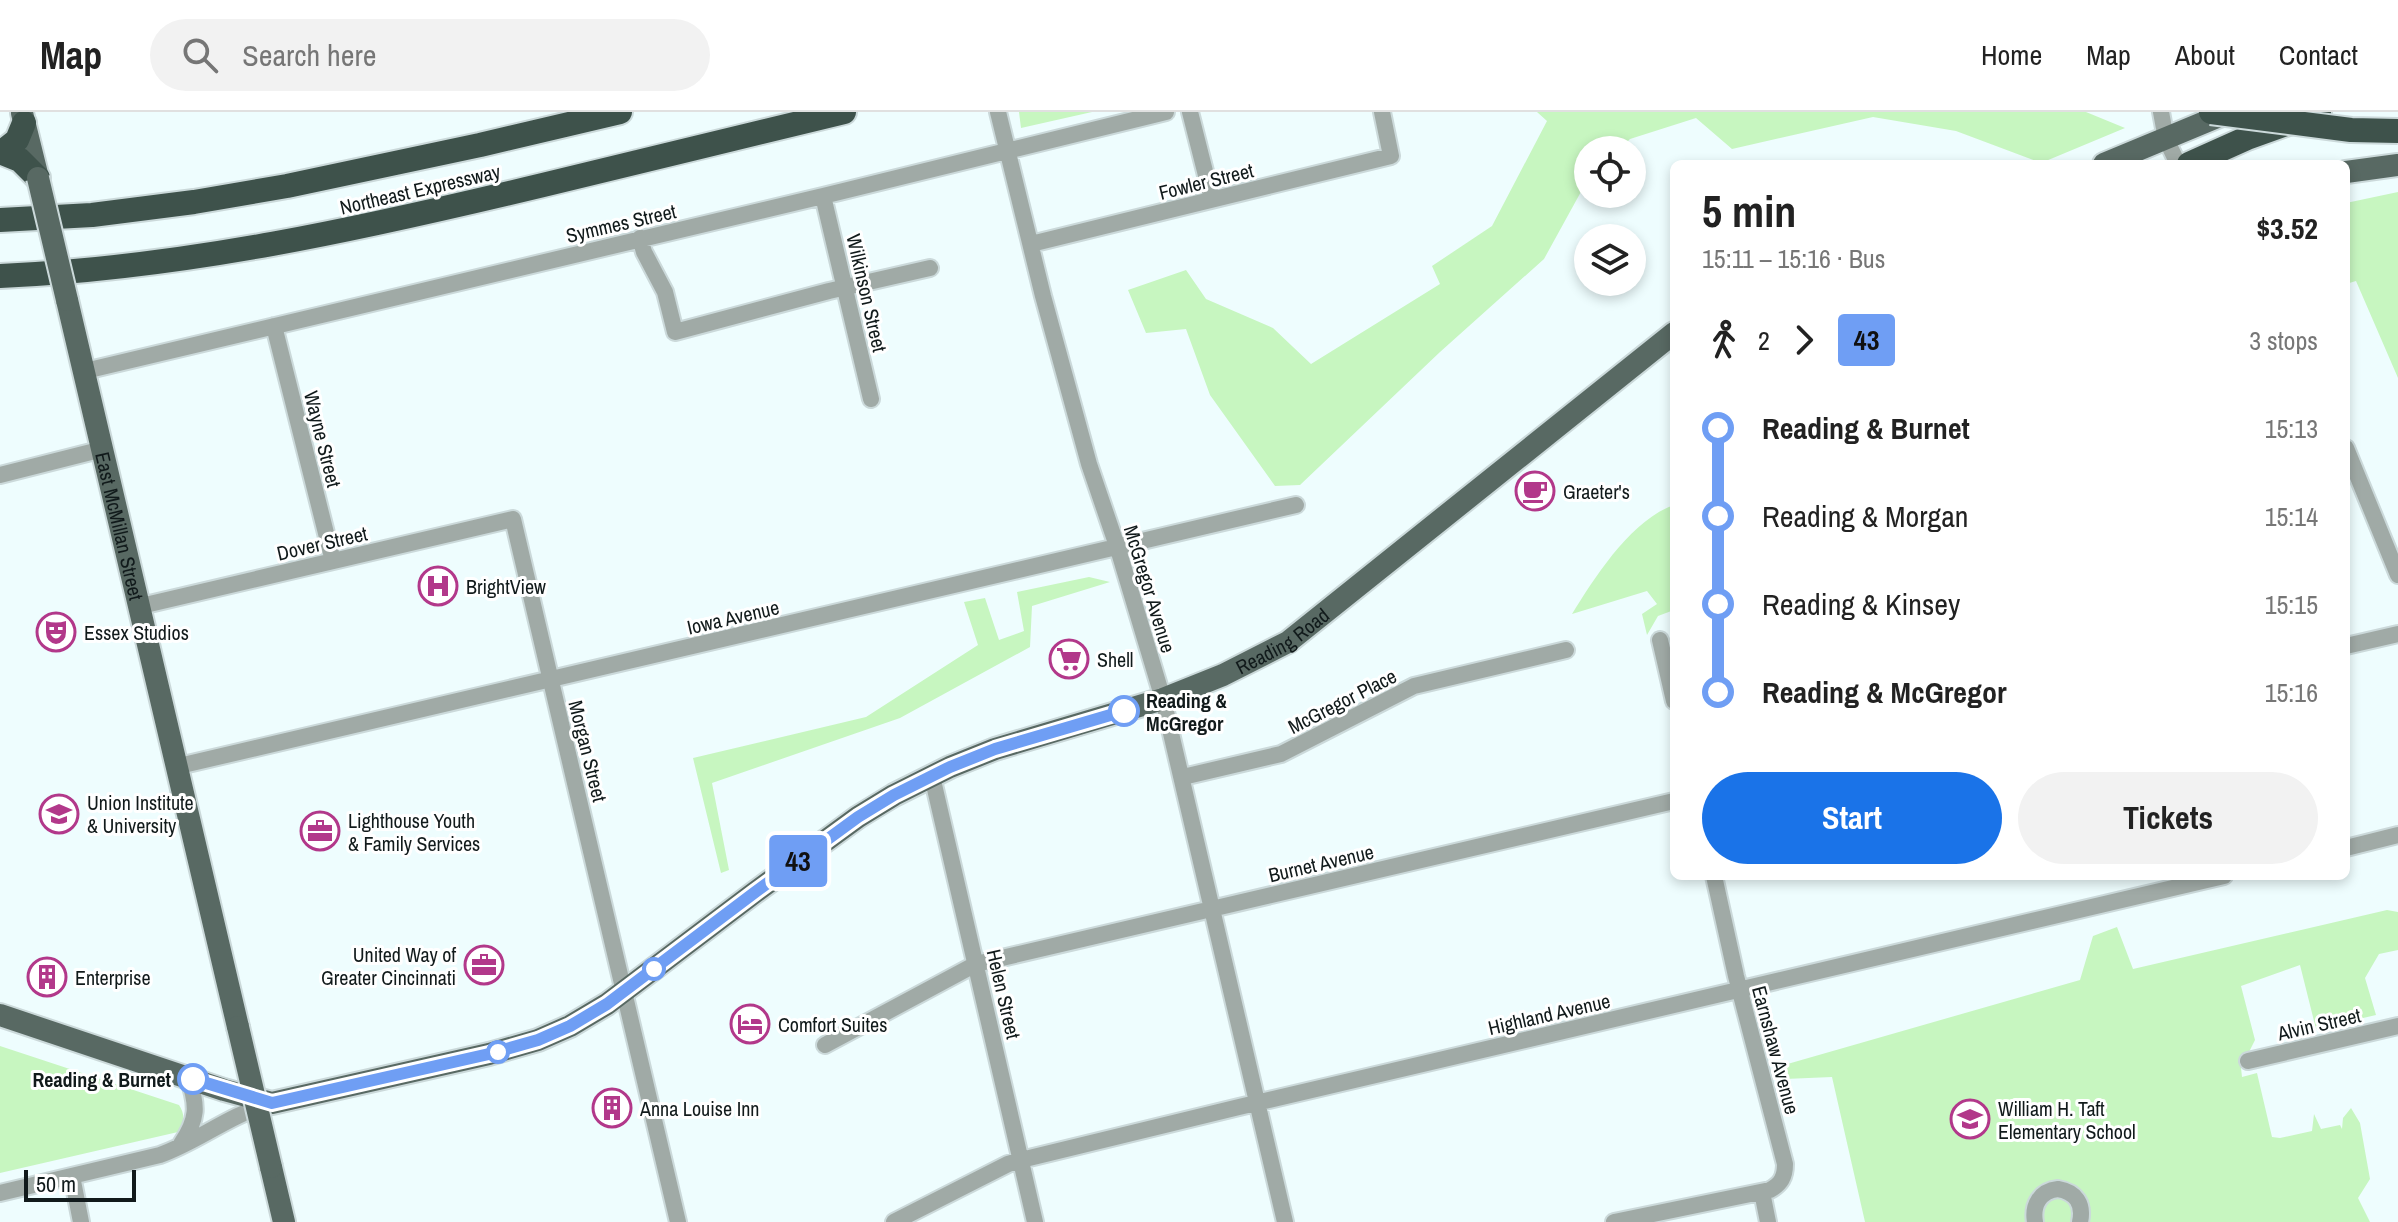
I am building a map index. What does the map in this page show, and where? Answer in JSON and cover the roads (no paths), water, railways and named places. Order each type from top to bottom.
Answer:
[{"type":"highway","name":"Northeast Expressway","points":[[0,220],[92,215],[194,202],[451,151],[620,112]]},
{"type":"highway","name":"Northeast Expressway","points":[[0,276],[201,257],[287,243],[417,215],[844,112]]},
{"type":"highway","points":[[2211,112],[2351,130],[2398,131]]},
{"type":"highway","points":[[2198,160],[2319,112]]},
{"type":"highway","points":[[1,152],[17,140],[23,118]]},
{"type":"highway","points":[[2224,160],[2247,138]]},
{"type":"highway","points":[[1,152],[20,160],[38,178]]},
{"type":"main road","points":[[2114,160],[2229,112]]},
{"type":"main road","name":"East McMillan Street","points":[[23,118],[179,766],[284,1222]]},
{"type":"main road","points":[[2350,171],[2398,165]]},
{"type":"main road","name":"Reading Road","points":[[0,1015],[272,1103],[538,1040],[607,1004],[858,817],[932,776],[995,749],[1163,699],[1223,675],[1288,642],[1670,336]]},
{"type":"street","name":"Symmes Street","points":[[85,371],[1166,112]]},
{"type":"street","points":[[1190,112],[1212,199]]},
{"type":"street","name":"Fowler Street","points":[[1031,244],[1391,156],[1382,112]]},
{"type":"street","points":[[2161,112],[2166,139],[2176,160]]},
{"type":"street","name":"McGregor Avenue","points":[[1000,118],[1089,464],[1163,699],[1285,1222]]},
{"type":"street","name":"Wilkinson Street","points":[[823,196],[871,399]]},
{"type":"street","points":[[640,238],[665,292],[675,332],[930,268]]},
{"type":"street","name":"Wayne Street","points":[[274,326],[333,561]]},
{"type":"street","points":[[0,475],[103,449]]},
{"type":"street","points":[[2350,458],[2398,575]]},
{"type":"street","name":"Iowa Avenue","points":[[179,766],[1296,505]]},
{"type":"street","name":"Dover Street","points":[[141,606],[513,519]]},
{"type":"street","name":"Morgan Street","points":[[513,519],[678,1222]]},
{"type":"street","points":[[2350,645],[2398,634]]},
{"type":"street","points":[[1660,640],[1670,684]]},
{"type":"street","name":"McGregor Place","points":[[1183,777],[1281,754],[1414,686],[1566,650]]},
{"type":"street","name":"Helen Street","points":[[932,776],[1035,1222]]},
{"type":"street","name":"Burnet Avenue","points":[[825,1045],[976,964],[1670,802]]},
{"type":"street","points":[[2350,847],[2398,835]]},
{"type":"street","name":"Earnshaw Avenue","points":[[1715,880],[1785,1164],[1785,1172],[1777,1186],[1762,1192]]},
{"type":"street","name":"Highland Avenue","points":[[894,1222],[1021,1160],[2207,880]]},
{"type":"street","name":"Alvin Street","points":[[2248,1061],[2398,1026]]},
{"type":"street","points":[[178,1149],[195,1118],[194,1093],[188,1077]]},
{"type":"street","points":[[0,1193],[178,1149],[234,1117],[272,1103]]},
{"type":"street","points":[[72,1176],[81,1222]]},
{"type":"street","points":[[2035,1222],[2036,1202],[2044,1193],[2058,1189],[2076,1197],[2081,1207],[2080,1222]]},
{"type":"street","points":[[1614,1222],[1762,1192],[1768,1222]]},
{"type":"place","name":"Graeter's","points":[[1535,491]]},
{"type":"place","name":"BrightView","points":[[438,586]]},
{"type":"place","name":"Essex Studios","points":[[56,632]]},
{"type":"place","name":"Shell","points":[[1069,659]]},
{"type":"place","name":"Reading & McGregor","points":[[1124,711]]},
{"type":"place","name":"Union Institute & University","points":[[59,814]]},
{"type":"place","name":"Lighthouse Youth & Family Services","points":[[320,831]]},
{"type":"place","name":"United Way of Greater Cincinnati","points":[[484,965]]},
{"type":"place","name":"Enterprise","points":[[47,977]]},
{"type":"place","name":"Comfort Suites","points":[[750,1024]]},
{"type":"place","name":"Reading & Burnet","points":[[193,1079]]},
{"type":"place","name":"Anna Louise Inn","points":[[612,1108]]},
{"type":"place","name":"William H. Taft Elementary School","points":[[1970,1119]]}]
